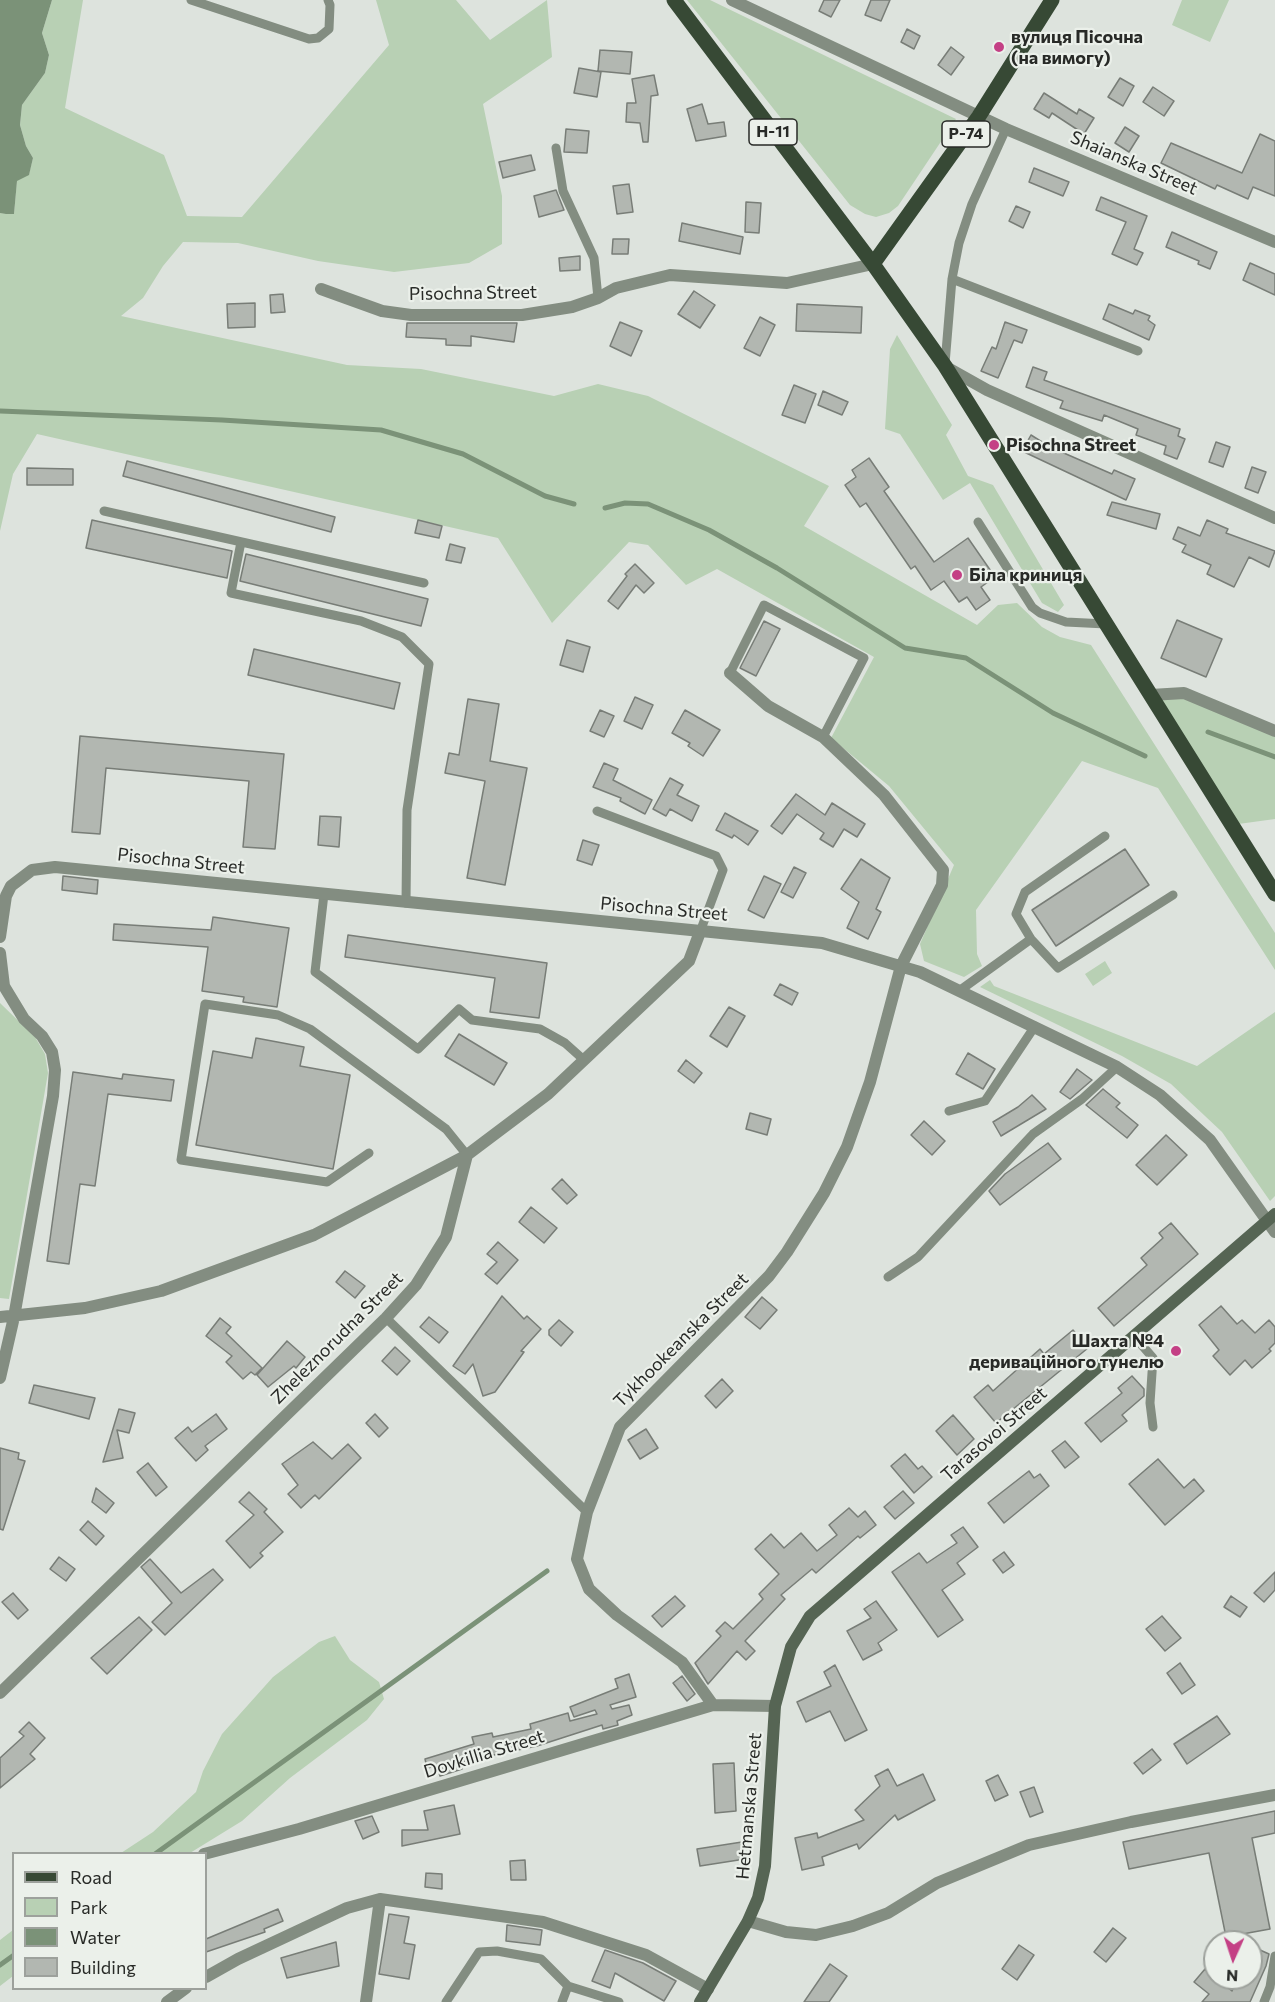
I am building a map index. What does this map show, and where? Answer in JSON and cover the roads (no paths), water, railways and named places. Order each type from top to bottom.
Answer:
[{"type":"main road","name":"Н-11","points":[[674,0],[873,264],[945,366],[1275,894]]},
{"type":"main road","name":"Р-74","points":[[873,264],[979,116],[1052,0]]},
{"type":"street","name":"Shaianska Street","points":[[732,0],[1006,129],[1275,242]]},
{"type":"street","name":"Pisochna Street","points":[[321,290],[382,311],[411,315],[522,315],[572,308],[616,288],[670,275],[787,283],[873,264]]},
{"type":"street","points":[[945,366],[987,390],[1275,518]]},
{"type":"street","name":"Tykhookeanska Street","points":[[714,1705],[682,1662],[617,1615],[589,1589],[577,1559],[587,1512],[620,1427],[769,1276],[824,1193],[847,1147],[870,1082],[901,966],[942,885],[943,870],[884,795],[823,737],[768,706],[730,673]]},
{"type":"street","points":[[1151,695],[1184,693],[1275,731]]},
{"type":"street","name":"Pisochna Street","points":[[0,937],[6,896],[21,876],[32,870],[55,867],[822,943],[901,966],[1035,1026],[1117,1067],[1160,1095],[1210,1140],[1272,1217],[1275,1232]]},
{"type":"street","points":[[0,1317],[85,1308],[172,1287],[314,1235],[467,1155],[548,1094],[689,961],[700,932]]},
{"type":"street","points":[[0,953],[4,986],[24,1019],[52,1052],[55,1070],[53,1096],[14,1317],[0,1378]]},
{"type":"street","name":"Zheleznorudna Street","points":[[0,1693],[386,1318],[416,1285],[446,1237],[467,1155]]},
{"type":"street","name":"Tarasovoi Street","points":[[775,1706],[790,1647],[810,1616],[1272,1217]]},
{"type":"street","name":"Dovkillia Street","points":[[207,1853],[299,1829],[714,1705],[775,1706]]},
{"type":"street","name":"Hetmanska Street","points":[[700,2002],[748,1922],[765,1866],[775,1706]]},
{"type":"street","points":[[748,1922],[786,1932],[816,1935],[853,1926],[888,1913],[937,1883],[1029,1845],[1131,1822],[1275,1795]]},
{"type":"street","points":[[366,2002],[380,1899]]},
{"type":"street","points":[[207,1976],[238,1959],[337,1913],[380,1899],[543,1922],[646,1955],[708,1989]]},
{"type":"street","points":[[167,2002],[185,1990]]},
{"type":"lane","points":[[191,0],[309,39],[318,38],[329,30],[330,5],[328,0]]},
{"type":"lane","points":[[945,366],[952,279],[959,243],[972,204],[1006,129]]},
{"type":"lane","points":[[556,148],[563,191],[594,258],[598,298]]},
{"type":"lane","points":[[952,279],[1138,351]]},
{"type":"lane","points":[[104,511],[424,583]]},
{"type":"lane","points":[[978,522],[1032,607],[1040,613],[1066,622],[1106,624]]},
{"type":"lane","points":[[242,542],[231,593],[361,621],[402,637],[429,664],[407,810],[406,903]]},
{"type":"lane","points":[[730,673],[764,604],[864,658],[823,737]]},
{"type":"lane","points":[[597,811],[716,856],[723,870],[700,932]]},
{"type":"lane","points":[[1106,836],[1024,892],[1016,914],[1031,939],[1058,968],[1173,895]]},
{"type":"lane","points":[[324,894],[315,972],[418,1049],[459,1009],[472,1020],[540,1029],[565,1042],[584,1060]]},
{"type":"lane","points":[[959,991],[1031,939]]},
{"type":"lane","points":[[369,1153],[327,1182],[181,1160],[205,1004],[278,1015],[310,1029],[446,1129],[467,1155]]},
{"type":"lane","points":[[949,1111],[985,1101],[1035,1026]]},
{"type":"lane","points":[[888,1277],[918,1257],[1033,1134],[1082,1099],[1117,1067]]},
{"type":"lane","points":[[386,1318],[587,1512]]},
{"type":"lane","points":[[1134,1336],[1153,1358],[1150,1403],[1153,1427]]},
{"type":"lane","points":[[446,2002],[479,1952],[497,1951],[541,1959],[568,1986],[619,2002]]},
{"type":"lane","points":[[1264,2002],[1270,1987],[1275,1956]]},
{"type":"lane","points":[[562,2002],[568,1986]]},
{"type":"water","points":[[0,0],[52,0],[42,33],[49,55],[45,73],[22,105],[20,125],[26,146],[33,158],[29,175],[17,181],[14,214],[0,213]]},
{"type":"waterway","points":[[0,411],[222,420],[381,430],[463,454],[545,496],[574,504]]},
{"type":"waterway","points":[[605,508],[625,503],[648,504],[709,530],[777,568],[905,648],[966,658],[1053,713],[1145,756]]},
{"type":"waterway","points":[[1208,732],[1275,757]]},
{"type":"waterway","points":[[158,1852],[547,1571]]},
{"type":"waterway","points":[[0,1965],[12,1956]]},
{"type":"place","name":"вулиця Пісочна (на вимогу)","points":[[999,47]]},
{"type":"place","name":"Pisochna Street","points":[[994,445]]},
{"type":"place","name":"Біла криниця","points":[[957,575]]},
{"type":"place","name":"Шахта №4 дериваційного тунелю","points":[[1176,1351]]}]
